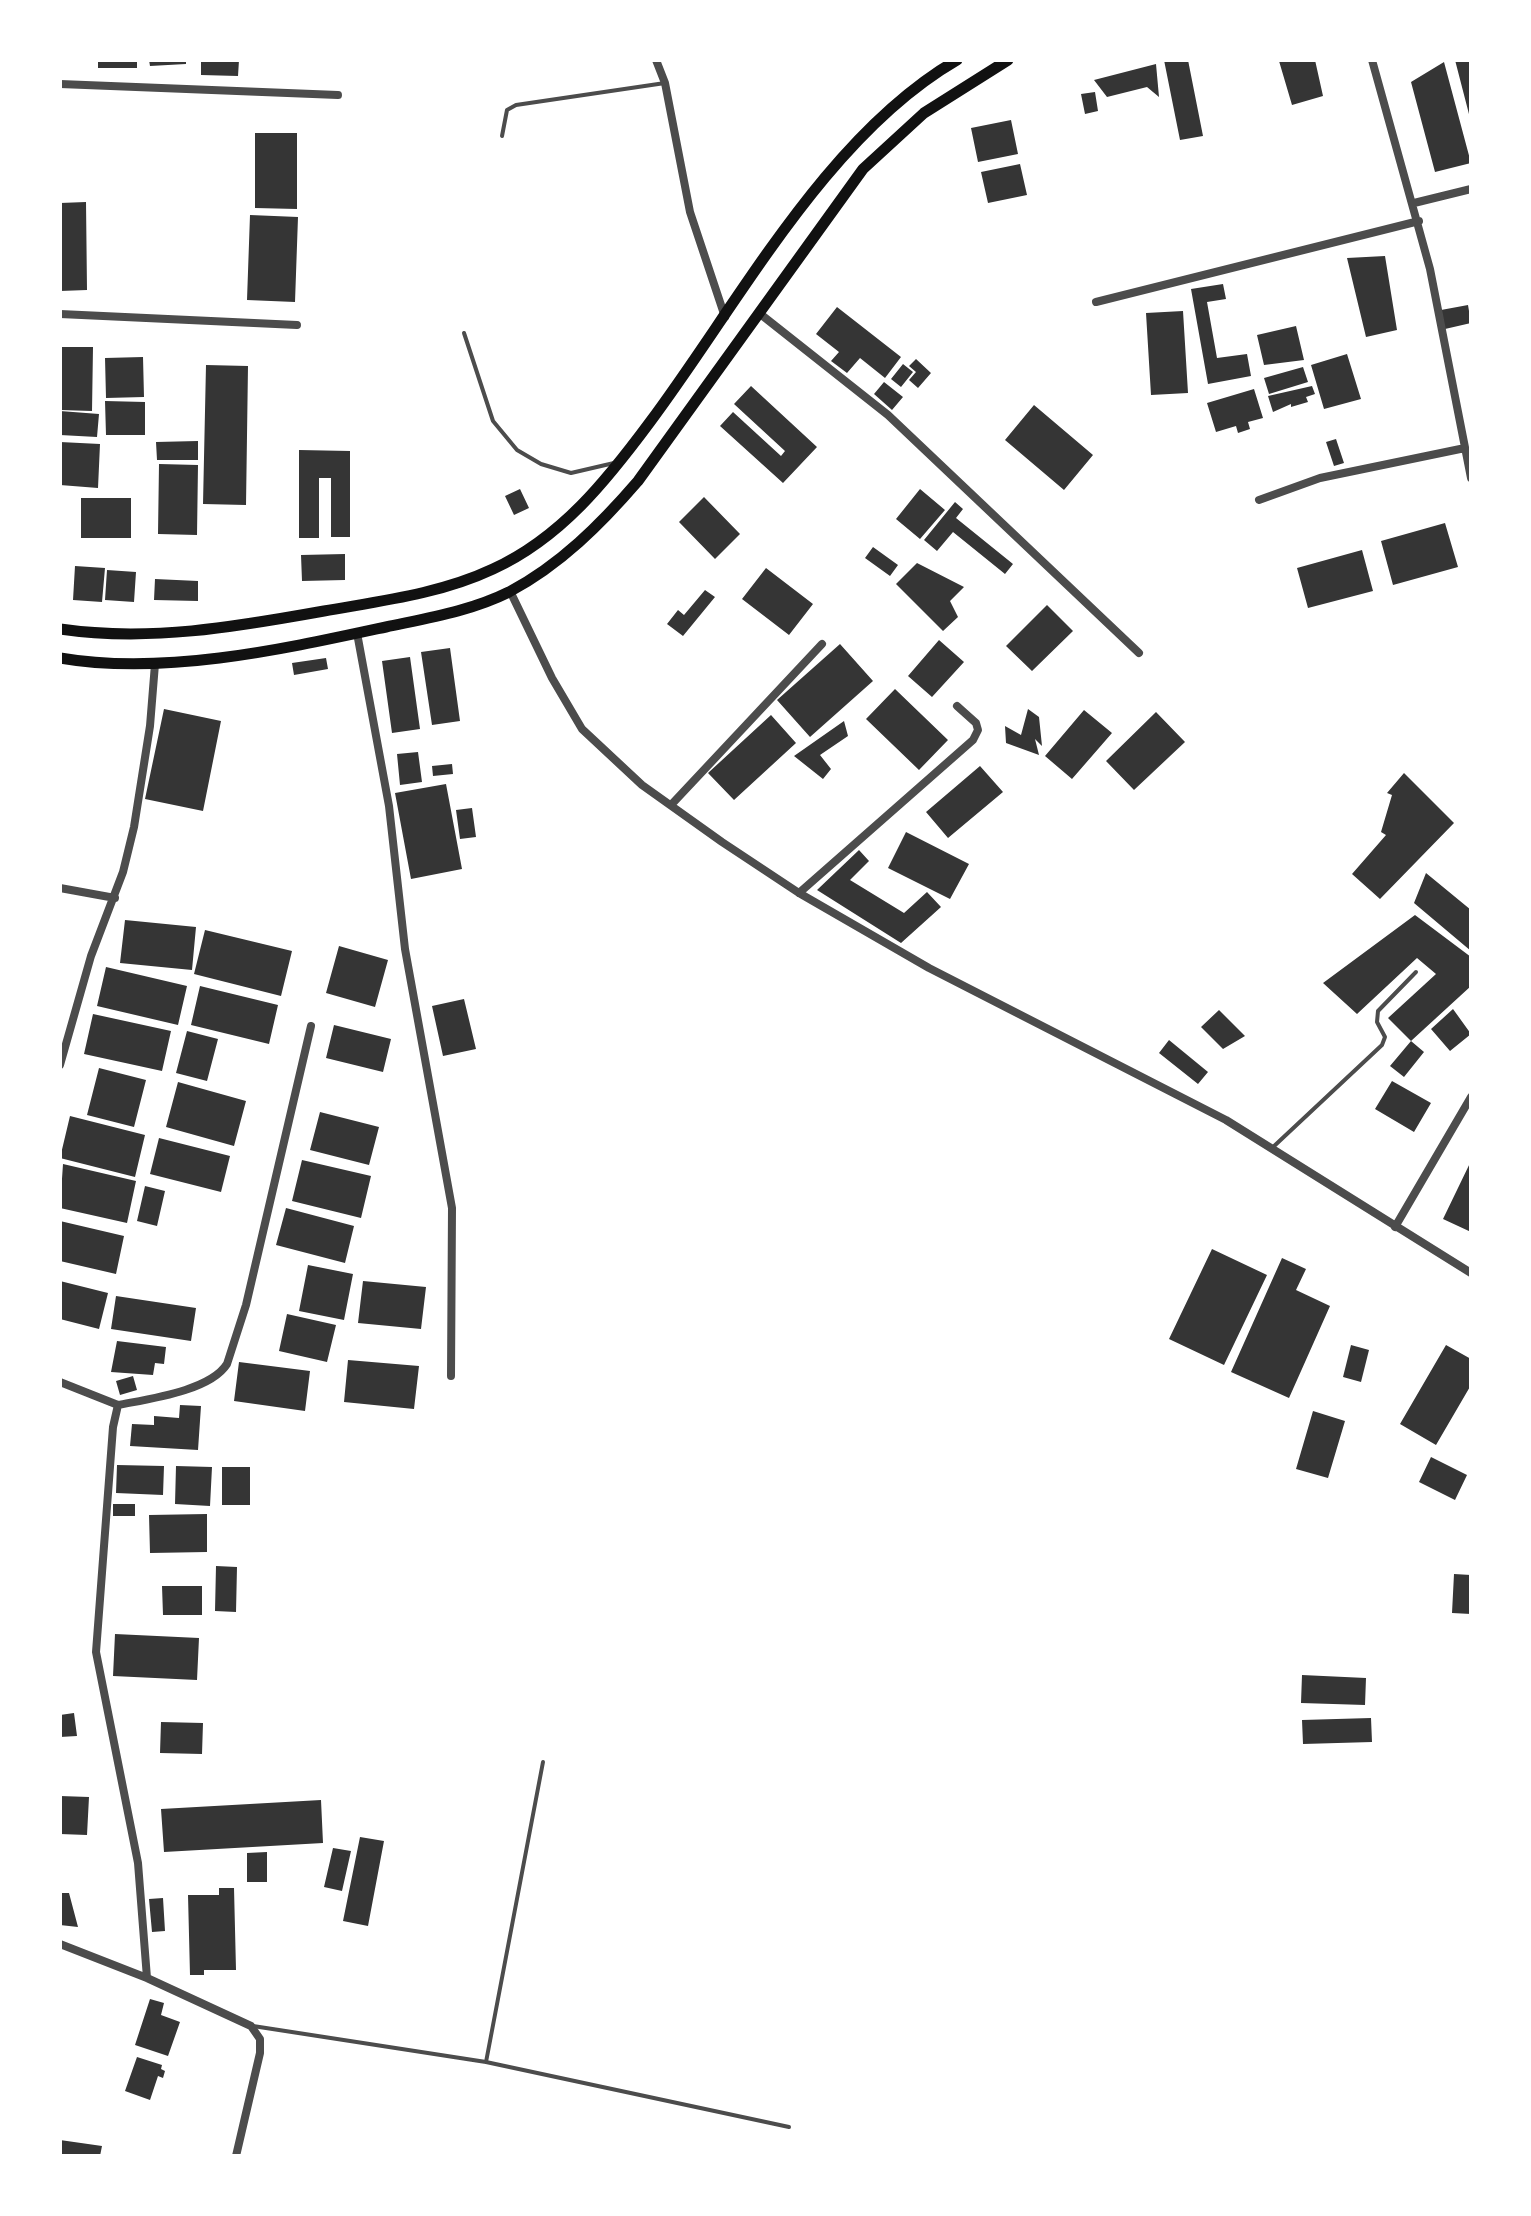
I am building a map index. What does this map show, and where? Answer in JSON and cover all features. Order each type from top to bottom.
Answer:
[{"type":"main road","points":[[60,629],[122,637],[193,632],[447,587],[494,569],[538,541],[593,496],[836,164],[880,120],[957,60]]},
{"type":"main road","points":[[60,658],[90,663],[155,664],[357,633],[461,610],[510,591],[561,557],[603,520],[668,442],[839,200],[892,139],[952,93],[1008,60]]},
{"type":"street","points":[[656,60],[665,83],[690,212],[725,318]]},
{"type":"street","points":[[1372,60],[1419,221],[1466,423],[1465,448],[1471,478]]},
{"type":"street","points":[[60,84],[338,95]]},
{"type":"street","points":[[1414,203],[1471,189]]},
{"type":"street","points":[[1096,302],[1419,221]]},
{"type":"street","points":[[759,313],[888,415],[1139,653]]},
{"type":"street","points":[[60,314],[297,325]]},
{"type":"street","points":[[1259,500],[1320,478],[1465,448]]},
{"type":"street","points":[[510,591],[552,678],[582,729],[642,785],[799,893],[929,968],[1196,1104],[1471,1273]]},
{"type":"street","points":[[357,633],[391,819],[405,949],[452,1208],[451,1376]]},
{"type":"street","points":[[671,805],[822,644]]},
{"type":"street","points":[[60,1065],[91,956],[115,898],[134,827],[150,726],[155,664]]},
{"type":"street","points":[[799,893],[973,740],[976,723],[957,706]]},
{"type":"street","points":[[60,888],[115,898]]},
{"type":"street","points":[[60,1382],[118,1405],[206,1382],[221,1373],[227,1364],[246,1305],[311,1026]]},
{"type":"street","points":[[1395,1227],[1471,1097]]},
{"type":"street","points":[[118,1405],[113,1427],[96,1652],[136,1851],[147,1978]]},
{"type":"street","points":[[60,1944],[147,1978],[251,2026],[260,2039],[260,2053],[236,2156]]},
{"type":"lane","points":[[502,136],[507,110],[516,105],[665,83]]},
{"type":"lane","points":[[464,333],[493,421],[517,450],[541,464],[571,473],[620,461]]},
{"type":"lane","points":[[1270,1150],[1382,1045],[1385,1037],[1377,1022],[1378,1011],[1416,972]]},
{"type":"lane","points":[[486,2062],[543,1762]]},
{"type":"lane","points":[[251,2026],[486,2062],[789,2127]]},
{"type":"building","points":[[98,60],[137,60],[137,68],[98,68]]},
{"type":"building","points":[[149,60],[186,60],[186,64],[150,66]]},
{"type":"building","points":[[201,60],[239,60],[238,76],[201,75]]},
{"type":"building","points":[[1164,60],[1188,60],[1203,136],[1180,140]]},
{"type":"building","points":[[1315,60],[1323,96],[1292,105],[1279,61]]},
{"type":"building","points":[[1455,60],[1471,60],[1471,118],[1470,118]]},
{"type":"building","points":[[1444,62],[1471,163],[1435,172],[1411,82]]},
{"type":"building","points":[[1156,64],[1159,97],[1147,87],[1107,97],[1094,80]]},
{"type":"building","points":[[1095,92],[1098,111],[1085,114],[1081,94]]},
{"type":"building","points":[[1011,120],[1018,154],[978,162],[971,128]]},
{"type":"building","points":[[255,133],[297,133],[297,209],[255,208]]},
{"type":"building","points":[[1020,164],[1027,195],[988,203],[981,172]]},
{"type":"building","points":[[86,202],[87,290],[60,291],[60,203]]},
{"type":"building","points":[[250,215],[298,217],[295,302],[247,300]]},
{"type":"building","points":[[1385,256],[1397,330],[1366,337],[1347,258]]},
{"type":"building","points":[[1223,284],[1226,299],[1207,302],[1217,358],[1247,354],[1251,376],[1208,384],[1191,289]]},
{"type":"building","points":[[1468,305],[1471,323],[1445,329],[1441,310]]},
{"type":"building","points":[[837,307],[901,357],[885,378],[860,358],[847,373],[831,361],[839,352],[816,334]]},
{"type":"building","points":[[1183,311],[1188,393],[1151,395],[1146,313]]},
{"type":"building","points":[[1296,326],[1304,360],[1264,365],[1257,335]]},
{"type":"building","points":[[60,347],[93,347],[92,411],[60,410]]},
{"type":"building","points":[[1347,354],[1361,399],[1324,409],[1311,365]]},
{"type":"building","points":[[143,357],[144,397],[106,398],[105,358]]},
{"type":"building","points":[[916,359],[931,373],[918,388],[909,380],[916,372],[909,366]]},
{"type":"building","points":[[903,364],[913,372],[901,387],[891,379]]},
{"type":"building","points":[[206,365],[248,366],[246,505],[203,504]]},
{"type":"building","points":[[1303,367],[1308,382],[1269,394],[1264,378]]},
{"type":"building","points":[[884,382],[903,397],[892,410],[874,394]]},
{"type":"building","points":[[751,386],[817,447],[783,483],[720,426],[733,412],[781,456],[785,451],[734,404]]},
{"type":"building","points":[[1312,386],[1315,394],[1306,397],[1308,402],[1291,407],[1291,404],[1273,412],[1268,396]]},
{"type":"building","points":[[1254,389],[1263,418],[1248,422],[1250,429],[1238,433],[1236,426],[1216,432],[1207,403]]},
{"type":"building","points":[[105,401],[145,402],[145,435],[106,435]]},
{"type":"building","points":[[1034,405],[1093,455],[1064,490],[1005,440]]},
{"type":"building","points":[[60,411],[99,414],[97,437],[60,435]]},
{"type":"building","points":[[1336,439],[1344,463],[1334,466],[1326,442]]},
{"type":"building","points":[[198,441],[198,460],[157,460],[156,442]]},
{"type":"building","points":[[60,442],[100,444],[98,488],[60,485]]},
{"type":"building","points":[[299,450],[350,451],[350,537],[331,537],[331,478],[319,478],[319,538],[299,538]]},
{"type":"building","points":[[159,464],[198,465],[197,535],[158,534]]},
{"type":"building","points":[[520,489],[529,508],[514,515],[505,496]]},
{"type":"building","points":[[920,489],[945,510],[920,539],[896,519]]},
{"type":"building","points":[[704,497],[740,534],[715,559],[679,522]]},
{"type":"building","points":[[81,498],[131,498],[131,538],[81,538]]},
{"type":"building","points":[[955,502],[963,509],[956,518],[1013,564],[1005,574],[953,532],[937,551],[924,540]]},
{"type":"building","points":[[1445,523],[1458,567],[1393,585],[1381,541]]},
{"type":"building","points":[[873,547],[898,565],[890,576],[865,558]]},
{"type":"building","points":[[1362,550],[1373,591],[1308,608],[1297,568]]},
{"type":"building","points":[[345,554],[345,580],[302,581],[301,555]]},
{"type":"building","points":[[917,563],[964,587],[950,601],[958,617],[943,631],[896,584]]},
{"type":"building","points":[[75,566],[105,568],[102,602],[73,600]]},
{"type":"building","points":[[766,568],[813,604],[789,635],[742,599]]},
{"type":"building","points":[[107,570],[136,572],[134,602],[105,600]]},
{"type":"building","points":[[155,579],[198,581],[198,601],[154,600]]},
{"type":"building","points":[[705,590],[715,597],[683,636],[667,624],[678,610],[684,615]]},
{"type":"building","points":[[1047,605],[1073,631],[1032,671],[1006,646]]},
{"type":"building","points":[[939,640],[964,662],[932,697],[908,676]]},
{"type":"building","points":[[840,644],[873,681],[810,737],[777,700]]},
{"type":"building","points":[[450,648],[460,721],[432,725],[421,652]]},
{"type":"building","points":[[410,657],[420,729],[392,733],[382,661]]},
{"type":"building","points":[[326,658],[328,669],[294,675],[292,663]]},
{"type":"building","points":[[895,689],[948,740],[919,770],[866,719]]},
{"type":"building","points":[[164,709],[221,721],[203,811],[145,799]]},
{"type":"building","points":[[1028,709],[1039,717],[1042,746],[1035,739],[1039,755],[1006,743],[1005,726],[1021,735]]},
{"type":"building","points":[[1084,710],[1112,733],[1072,779],[1045,756]]},
{"type":"building","points":[[1156,712],[1185,742],[1134,790],[1106,761]]},
{"type":"building","points":[[771,715],[796,743],[734,800],[708,773]]},
{"type":"building","points":[[844,721],[848,736],[820,755],[831,769],[823,779],[794,756]]},
{"type":"building","points":[[418,752],[422,782],[400,785],[397,754]]},
{"type":"building","points":[[452,764],[453,774],[433,776],[432,766]]},
{"type":"building","points":[[980,766],[1003,792],[948,838],[926,812]]},
{"type":"building","points":[[1404,773],[1454,823],[1380,899],[1352,874],[1386,835],[1381,832],[1392,795],[1387,793]]},
{"type":"building","points":[[446,784],[462,869],[411,879],[395,793]]},
{"type":"building","points":[[472,808],[476,837],[460,839],[456,810]]},
{"type":"building","points":[[906,832],[969,864],[950,899],[888,868]]},
{"type":"building","points":[[859,850],[869,861],[850,880],[904,913],[927,892],[941,907],[901,943],[817,890]]},
{"type":"building","points":[[1426,873],[1471,910],[1471,951],[1414,903]]},
{"type":"building","points":[[1415,915],[1471,957],[1471,986],[1411,1041],[1388,1018],[1436,974],[1417,958],[1357,1014],[1323,983]]},
{"type":"building","points":[[125,920],[196,927],[192,970],[120,963]]},
{"type":"building","points":[[205,930],[292,951],[281,996],[194,974]]},
{"type":"building","points":[[339,946],[388,960],[375,1007],[326,993]]},
{"type":"building","points":[[106,967],[187,986],[178,1025],[97,1006]]},
{"type":"building","points":[[200,986],[278,1005],[269,1044],[191,1025]]},
{"type":"building","points":[[464,999],[476,1049],[443,1056],[432,1006]]},
{"type":"building","points":[[1453,1009],[1471,1034],[1450,1051],[1431,1029]]},
{"type":"building","points":[[1219,1010],[1245,1036],[1223,1049],[1201,1027]]},
{"type":"building","points":[[93,1014],[171,1031],[162,1071],[84,1054]]},
{"type":"building","points":[[334,1025],[391,1039],[383,1072],[326,1058]]},
{"type":"building","points":[[187,1031],[218,1039],[207,1081],[176,1073]]},
{"type":"building","points":[[1169,1040],[1208,1072],[1198,1084],[1159,1053]]},
{"type":"building","points":[[1411,1041],[1424,1052],[1404,1077],[1390,1066]]},
{"type":"building","points":[[99,1068],[146,1080],[134,1127],[87,1115]]},
{"type":"building","points":[[1392,1081],[1431,1103],[1414,1132],[1375,1109]]},
{"type":"building","points":[[178,1082],[246,1101],[234,1146],[166,1127]]},
{"type":"building","points":[[320,1112],[379,1127],[369,1165],[310,1150]]},
{"type":"building","points":[[70,1116],[145,1135],[135,1177],[60,1158]]},
{"type":"building","points":[[159,1138],[230,1156],[221,1192],[150,1174]]},
{"type":"building","points":[[302,1160],[371,1176],[361,1218],[292,1201]]},
{"type":"building","points":[[1471,1161],[1471,1232],[1443,1219]]},
{"type":"building","points":[[63,1164],[136,1181],[127,1223],[60,1208]]},
{"type":"building","points":[[145,1186],[165,1191],[157,1226],[137,1221]]},
{"type":"building","points":[[286,1208],[354,1226],[345,1263],[276,1245]]},
{"type":"building","points":[[60,1221],[124,1236],[116,1274],[60,1261]]},
{"type":"building","points":[[1212,1249],[1267,1275],[1224,1365],[1169,1339]]},
{"type":"building","points":[[1282,1258],[1306,1269],[1296,1290],[1330,1306],[1289,1398],[1231,1372]]},
{"type":"building","points":[[308,1265],[353,1274],[344,1320],[299,1311]]},
{"type":"building","points":[[60,1281],[108,1293],[99,1329],[60,1319]]},
{"type":"building","points":[[363,1281],[426,1287],[421,1329],[358,1323]]},
{"type":"building","points":[[116,1296],[196,1308],[191,1341],[111,1329]]},
{"type":"building","points":[[287,1314],[336,1325],[327,1362],[279,1351]]},
{"type":"building","points":[[117,1341],[166,1347],[164,1364],[155,1363],[153,1375],[111,1372]]},
{"type":"building","points":[[1351,1345],[1369,1350],[1361,1382],[1343,1377]]},
{"type":"building","points":[[1446,1345],[1471,1359],[1471,1385],[1436,1445],[1400,1424]]},
{"type":"building","points":[[348,1360],[419,1366],[414,1409],[344,1402]]},
{"type":"building","points":[[239,1362],[310,1371],[305,1411],[234,1401]]},
{"type":"building","points":[[133,1376],[137,1390],[120,1395],[116,1381]]},
{"type":"building","points":[[180,1405],[201,1406],[198,1450],[130,1446],[132,1424],[154,1425],[154,1416],[179,1418]]},
{"type":"building","points":[[1313,1411],[1345,1421],[1328,1478],[1296,1469]]},
{"type":"building","points":[[1431,1457],[1467,1475],[1455,1500],[1419,1482]]},
{"type":"building","points":[[117,1465],[164,1466],[163,1495],[116,1493]]},
{"type":"building","points":[[176,1466],[212,1467],[210,1506],[175,1504]]},
{"type":"building","points":[[222,1467],[250,1467],[250,1505],[222,1505]]},
{"type":"building","points":[[113,1504],[135,1504],[135,1516],[113,1516]]},
{"type":"building","points":[[207,1514],[207,1552],[150,1553],[149,1515]]},
{"type":"building","points":[[216,1566],[237,1567],[236,1612],[215,1611]]},
{"type":"building","points":[[1454,1574],[1471,1575],[1471,1614],[1452,1613]]},
{"type":"building","points":[[162,1586],[202,1586],[202,1615],[163,1615]]},
{"type":"building","points":[[115,1634],[199,1638],[197,1680],[113,1676]]},
{"type":"building","points":[[1302,1675],[1366,1678],[1365,1705],[1301,1703]]},
{"type":"building","points":[[74,1713],[77,1736],[60,1737],[60,1715]]},
{"type":"building","points":[[1371,1718],[1372,1742],[1303,1744],[1302,1720]]},
{"type":"building","points":[[161,1722],[203,1723],[202,1754],[160,1753]]},
{"type":"building","points":[[60,1796],[89,1797],[87,1835],[60,1834]]},
{"type":"building","points":[[321,1800],[323,1843],[164,1852],[161,1809]]},
{"type":"building","points":[[360,1837],[384,1841],[368,1926],[343,1921]]},
{"type":"building","points":[[333,1848],[351,1851],[342,1891],[324,1887]]},
{"type":"building","points":[[267,1852],[267,1882],[247,1882],[247,1853]]},
{"type":"building","points":[[219,1888],[234,1888],[236,1970],[204,1970],[204,1975],[190,1975],[188,1895],[219,1895]]},
{"type":"building","points":[[60,1893],[69,1893],[78,1927],[60,1925]]},
{"type":"building","points":[[163,1898],[165,1931],[152,1932],[149,1899]]},
{"type":"building","points":[[150,1999],[164,2003],[161,2015],[180,2022],[168,2056],[135,2045]]},
{"type":"building","points":[[137,2057],[162,2065],[161,2069],[165,2071],[163,2078],[158,2076],[150,2100],[125,2091]]},
{"type":"building","points":[[60,2140],[102,2146],[100,2156],[60,2156]]}]
